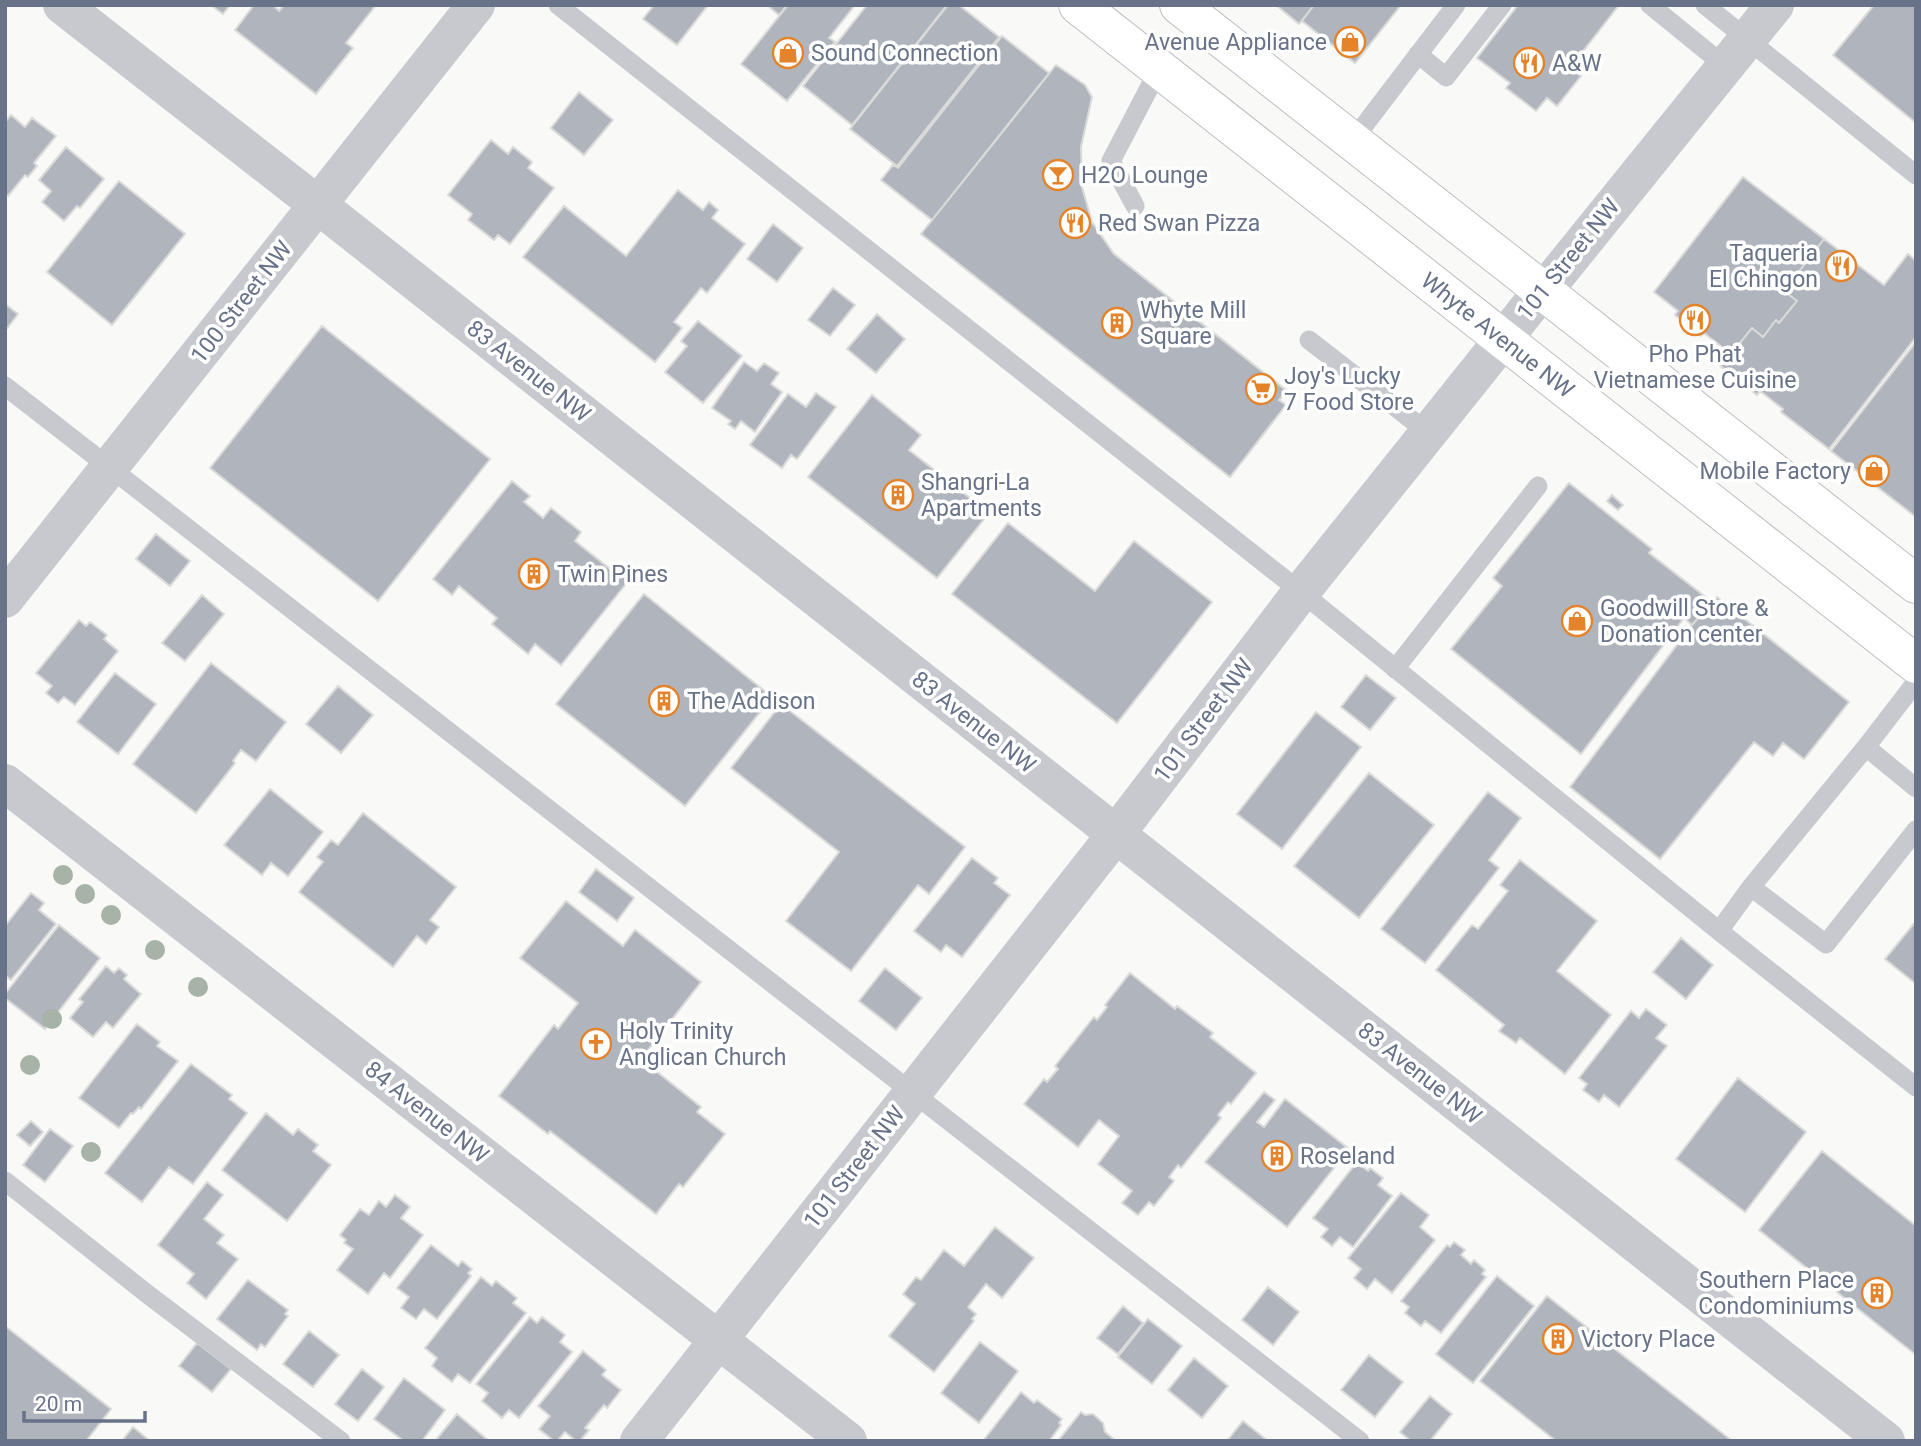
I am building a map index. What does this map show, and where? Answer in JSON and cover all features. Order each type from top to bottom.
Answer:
[{"type":"main road","name":"Whyte Avenue NW","points":[[1078,5],[1916,664]]},
{"type":"main road","points":[[1179,5],[1916,584]]},
{"type":"street","name":"83 Avenue NW","points":[[62,5],[1886,1441]]},
{"type":"street","name":"100 Street NW","points":[[5,599],[476,5]]},
{"type":"street","name":"101 Street NW","points":[[639,1441],[1116,834],[1301,592],[1774,5]]},
{"type":"street","name":"84 Avenue NW","points":[[5,783],[848,1441]]},
{"type":"lane","points":[[558,5],[1301,592],[1916,1087]]},
{"type":"lane","points":[[1353,140],[1456,5]]},
{"type":"lane","points":[[1418,54],[1446,77],[1502,5]]},
{"type":"lane","points":[[1650,5],[1736,52],[1916,175]]},
{"type":"lane","points":[[1705,5],[1736,52]]},
{"type":"lane","points":[[1135,205],[1111,161],[1159,69]]},
{"type":"lane","points":[[1309,340],[1430,433]]},
{"type":"lane","points":[[5,386],[1360,1441]]},
{"type":"lane","points":[[1395,669],[1538,486]]},
{"type":"lane","points":[[1719,931],[1751,887],[1916,682]]},
{"type":"lane","points":[[1866,747],[1916,789]]},
{"type":"lane","points":[[1751,887],[1826,944],[1916,830]]},
{"type":"lane","points":[[5,1181],[146,1293],[341,1441]]},
{"type":"building","points":[[211,5],[230,5],[223,14]]},
{"type":"building","points":[[254,5],[273,5],[279,11],[284,5],[376,5],[346,43],[353,48],[316,94],[235,30]]},
{"type":"building","points":[[654,5],[708,5],[677,45],[643,19]]},
{"type":"building","points":[[767,5],[787,5],[779,15]]},
{"type":"building","name":"Sound Connection","points":[[788,5],[855,5],[829,38],[835,42],[787,101],[741,64]]},
{"type":"building","points":[[867,5],[947,5],[852,125],[803,86]]},
{"type":"building","points":[[948,5],[959,5],[999,37],[897,166],[850,129]]},
{"type":"building","points":[[1276,5],[1314,5],[1299,24]]},
{"type":"building","name":"Avenue Appliance","points":[[1314,5],[1401,5],[1355,63],[1302,21]]},
{"type":"building","name":"A&W","points":[[1518,5],[1619,5],[1570,68],[1581,76],[1557,106],[1547,98],[1536,111],[1506,88],[1510,83],[1477,58]]},
{"type":"building","points":[[1874,5],[1916,5],[1916,123],[1833,55]]},
{"type":"building","points":[[1002,36],[1049,73],[932,220],[881,180],[893,165],[898,168]]},
{"type":"building","name":"Whyte Mill Square","points":[[1056,65],[1085,85],[1092,97],[1081,147],[1082,187],[1092,222],[1114,254],[1287,391],[1279,400],[1286,405],[1230,477],[921,234]]},
{"type":"building","points":[[579,92],[613,120],[584,155],[551,128]]},
{"type":"building","points":[[11,115],[25,127],[32,118],[56,136],[34,163],[37,166],[28,177],[25,175],[8,196],[5,193],[5,122]]},
{"type":"building","points":[[491,140],[508,154],[513,147],[532,162],[528,168],[554,188],[510,244],[498,235],[494,240],[468,220],[472,214],[448,195]]},
{"type":"building","points":[[66,147],[104,179],[80,208],[77,206],[64,221],[42,202],[51,191],[39,180]]},
{"type":"building","points":[[1743,177],[1824,239],[1784,291],[1797,301],[1779,323],[1776,320],[1763,337],[1752,328],[1731,354],[1704,333],[1701,336],[1675,315],[1678,311],[1654,292]]},
{"type":"building","points":[[119,181],[185,234],[112,325],[47,272]]},
{"type":"building","points":[[678,190],[703,210],[709,202],[718,210],[712,218],[745,244],[707,293],[701,288],[674,322],[682,328],[655,362],[523,257],[564,206],[626,256]]},
{"type":"building","points":[[773,224],[803,248],[777,282],[747,259]]},
{"type":"building","points":[[1824,239],[1884,285],[1908,254],[1916,261],[1916,337],[1829,449],[1781,412],[1783,409],[1760,391],[1757,395],[1718,364],[1728,352],[1731,354],[1752,328],[1763,337],[1776,320],[1779,323],[1797,301],[1784,291]]},
{"type":"building","points":[[833,288],[855,305],[830,336],[808,320]]},
{"type":"building","points":[[5,304],[18,314],[5,331]]},
{"type":"building","points":[[877,314],[905,339],[876,373],[847,349]]},
{"type":"building","points":[[698,321],[742,356],[703,403],[665,372],[687,346],[681,341]]},
{"type":"building","points":[[322,326],[490,459],[378,601],[210,468]]},
{"type":"building","points":[[1916,342],[1916,517],[1831,451]]},
{"type":"building","points":[[744,362],[757,371],[764,363],[779,373],[771,384],[782,392],[755,432],[741,421],[735,429],[728,424],[731,421],[712,408]]},
{"type":"building","points":[[816,393],[836,407],[797,459],[791,455],[782,468],[750,445],[788,394],[806,407]]},
{"type":"building","name":"Shangri-La Apartments","points":[[872,395],[921,435],[909,450],[989,513],[937,578],[808,477]]},
{"type":"building","name":"Twin Pines","points":[[512,481],[530,496],[524,502],[543,518],[551,508],[581,532],[575,541],[614,572],[620,565],[633,575],[561,665],[535,644],[528,654],[492,624],[497,618],[459,586],[452,595],[433,579]]},
{"type":"building","name":"Goodwill Store & Donation center","points":[[1569,483],[1652,549],[1649,553],[1712,602],[1692,625],[1684,618],[1581,754],[1451,649],[1502,586],[1493,578]]},
{"type":"building","points":[[1612,495],[1623,505],[1618,510],[1607,501]]},
{"type":"building","points":[[1008,523],[1095,591],[1134,541],[1212,602],[1117,723],[952,594]]},
{"type":"building","points":[[156,534],[190,561],[170,586],[136,559]]},
{"type":"building","name":"The Addison","points":[[644,594],[772,697],[685,806],[556,704]]},
{"type":"building","points":[[202,595],[224,614],[185,661],[162,643]]},
{"type":"building","points":[[1717,597],[1849,702],[1804,759],[1783,743],[1773,756],[1754,742],[1660,859],[1570,787],[1692,625]]},
{"type":"building","points":[[79,620],[86,626],[90,622],[107,635],[104,639],[118,651],[75,705],[64,697],[58,703],[46,693],[52,686],[36,673]]},
{"type":"building","points":[[211,663],[286,722],[256,761],[241,750],[233,761],[235,763],[196,813],[133,764]]},
{"type":"building","points":[[115,673],[156,704],[118,754],[77,722]]},
{"type":"building","points":[[1366,675],[1396,698],[1370,730],[1341,707]]},
{"type":"building","points":[[338,686],[373,715],[341,753],[306,724]]},
{"type":"building","points":[[781,704],[965,847],[929,894],[918,885],[851,971],[786,921],[839,852],[731,768]]},
{"type":"building","points":[[1316,712],[1361,747],[1282,849],[1237,814]]},
{"type":"building","points":[[1369,773],[1434,825],[1359,918],[1294,866]]},
{"type":"building","points":[[270,789],[323,832],[288,876],[271,863],[262,875],[224,845]]},
{"type":"building","points":[[1488,792],[1521,818],[1489,860],[1499,868],[1425,963],[1381,929]]},
{"type":"building","points":[[363,813],[456,887],[430,920],[439,927],[426,944],[417,936],[393,967],[299,892],[323,862],[317,857],[331,840],[338,845]]},
{"type":"building","points":[[972,858],[998,878],[994,883],[1010,895],[962,957],[946,945],[941,952],[914,931]]},
{"type":"building","points":[[1520,860],[1597,921],[1557,971],[1611,1015],[1565,1074],[1520,1038],[1516,1043],[1499,1031],[1504,1025],[1436,970],[1472,925],[1478,929],[1508,891],[1500,885]]},
{"type":"building","points":[[596,869],[634,898],[617,921],[579,892]]},
{"type":"building","points":[[31,893],[44,903],[39,910],[56,924],[11,980],[5,975],[5,926]]},
{"type":"building","name":"Holy Trinity Anglican Church","points":[[566,901],[623,946],[635,930],[701,982],[641,1059],[701,1107],[697,1112],[725,1134],[683,1187],[679,1184],[656,1214],[550,1131],[548,1134],[499,1096],[554,1025],[558,1029],[578,1003],[520,958]]},
{"type":"building","points":[[1916,921],[1916,984],[1885,959]]},
{"type":"building","points":[[59,925],[100,958],[45,1029],[5,998],[5,994]]},
{"type":"building","points":[[1681,938],[1713,965],[1686,999],[1653,972]]},
{"type":"building","points":[[106,966],[114,973],[119,968],[127,975],[124,979],[141,994],[113,1028],[106,1022],[93,1037],[70,1018],[83,1002],[79,999]]},
{"type":"building","points":[[885,968],[922,998],[896,1030],[859,1001]]},
{"type":"building","points":[[1130,973],[1175,1009],[1177,1006],[1213,1033],[1210,1037],[1256,1073],[1231,1104],[1228,1102],[1218,1115],[1221,1118],[1181,1168],[1178,1165],[1169,1177],[1174,1181],[1154,1206],[1149,1202],[1138,1215],[1122,1203],[1132,1191],[1098,1164],[1119,1136],[1099,1120],[1078,1147],[1024,1104],[1044,1079],[1047,1082],[1058,1069],[1055,1066],[1094,1017],[1097,1020]]},
{"type":"building","points":[[1646,1009],[1667,1025],[1656,1038],[1667,1046],[1619,1107],[1604,1095],[1599,1102],[1583,1090],[1587,1084],[1579,1078],[1631,1011],[1639,1018]]},
{"type":"building","points":[[137,1024],[160,1042],[157,1046],[178,1061],[141,1109],[139,1107],[131,1113],[119,1128],[79,1098]]},
{"type":"building","points":[[191,1064],[232,1095],[229,1099],[247,1113],[193,1184],[169,1167],[142,1202],[105,1173]]},
{"type":"building","points":[[1738,1078],[1806,1132],[1745,1212],[1676,1159]]},
{"type":"building","name":"Roseland","points":[[1264,1092],[1275,1100],[1257,1122],[1264,1127],[1285,1099],[1349,1149],[1287,1227],[1205,1162]]},
{"type":"building","points":[[266,1113],[293,1135],[298,1129],[318,1145],[313,1151],[331,1165],[287,1221],[222,1170]]},
{"type":"building","points":[[31,1121],[43,1132],[30,1146],[17,1135]]},
{"type":"building","points":[[50,1129],[73,1146],[45,1182],[23,1165]]},
{"type":"building","name":"Southern Place Condominiums","points":[[1822,1151],[1916,1226],[1916,1355],[1759,1230]]},
{"type":"building","points":[[1357,1162],[1383,1178],[1378,1185],[1392,1196],[1353,1247],[1340,1237],[1332,1246],[1321,1237],[1328,1229],[1313,1218]]},
{"type":"building","points":[[207,1182],[223,1195],[204,1219],[224,1235],[217,1243],[238,1259],[206,1299],[187,1283],[194,1274],[158,1245]]},
{"type":"building","points":[[1401,1193],[1429,1215],[1420,1227],[1435,1240],[1392,1293],[1375,1279],[1367,1289],[1354,1278],[1361,1269],[1348,1258]]},
{"type":"building","points":[[395,1195],[410,1207],[401,1218],[423,1235],[390,1278],[384,1273],[368,1294],[337,1270],[353,1249],[344,1243],[346,1240],[340,1235],[360,1209],[369,1215],[379,1201],[386,1207]]},
{"type":"building","points":[[995,1227],[1034,1258],[1002,1298],[986,1284],[968,1307],[976,1314],[972,1319],[974,1321],[934,1372],[889,1336],[915,1304],[903,1294],[916,1277],[921,1280],[944,1250],[964,1266]]},
{"type":"building","points":[[1454,1242],[1465,1250],[1461,1255],[1471,1264],[1474,1260],[1485,1270],[1482,1274],[1486,1277],[1441,1333],[1425,1321],[1421,1326],[1405,1313],[1409,1307],[1401,1301],[1447,1245],[1450,1247]]},
{"type":"building","points":[[431,1245],[458,1266],[462,1261],[472,1269],[468,1273],[471,1276],[437,1319],[424,1309],[416,1319],[401,1308],[409,1297],[397,1288]]},
{"type":"building","points":[[1497,1276],[1534,1306],[1473,1383],[1436,1354]]},
{"type":"building","points":[[481,1277],[492,1286],[496,1281],[517,1298],[513,1303],[526,1313],[470,1383],[458,1374],[452,1382],[432,1366],[437,1358],[425,1348]]},
{"type":"building","points":[[248,1280],[288,1310],[285,1314],[288,1316],[265,1347],[261,1344],[257,1350],[217,1319]]},
{"type":"building","points":[[1268,1287],[1299,1312],[1273,1345],[1242,1320]]},
{"type":"building","name":"Victory Place","points":[[1547,1296],[1731,1440],[1556,1441],[1480,1381]]},
{"type":"building","points":[[1123,1306],[1143,1323],[1118,1354],[1097,1338]]},
{"type":"building","points":[[530,1317],[537,1323],[542,1317],[565,1335],[560,1342],[572,1352],[519,1418],[509,1410],[502,1418],[482,1401],[488,1393],[476,1384]]},
{"type":"building","points":[[1148,1319],[1182,1346],[1152,1384],[1118,1357]]},
{"type":"building","points":[[5,1326],[111,1409],[86,1441],[5,1441]]},
{"type":"building","points":[[309,1331],[339,1355],[313,1387],[283,1364]]},
{"type":"building","points":[[980,1342],[1018,1371],[979,1423],[941,1393]]},
{"type":"building","points":[[197,1343],[231,1369],[212,1392],[179,1366]]},
{"type":"building","points":[[583,1351],[606,1370],[602,1375],[621,1390],[607,1408],[604,1405],[585,1428],[589,1430],[580,1441],[565,1432],[554,1441],[539,1429],[550,1416],[538,1406]]},
{"type":"building","points":[[1369,1355],[1403,1382],[1375,1417],[1341,1390]]},
{"type":"building","points":[[1194,1358],[1228,1386],[1202,1418],[1168,1390]]},
{"type":"building","points":[[362,1369],[384,1387],[358,1421],[335,1404]]},
{"type":"building","points":[[404,1378],[445,1410],[422,1441],[404,1441],[374,1419]]},
{"type":"building","points":[[1021,1392],[1034,1403],[1037,1400],[1062,1419],[1059,1423],[1061,1425],[1049,1441],[983,1441]]},
{"type":"building","points":[[1430,1396],[1452,1414],[1430,1441],[1411,1441],[1400,1432]]},
{"type":"building","points":[[1081,1412],[1085,1415],[1093,1414],[1103,1423],[1105,1432],[1116,1441],[1058,1441]]},
{"type":"building","points":[[457,1414],[489,1441],[435,1441]]},
{"type":"building","points":[[1243,1421],[1268,1441],[1227,1441]]},
{"type":"building","points":[[133,1427],[150,1441],[122,1441]]},
{"type":"place","name":"Avenue Appliance","points":[[1350,42]]},
{"type":"place","name":"Sound Connection","points":[[788,53]]},
{"type":"place","name":"A&W","points":[[1529,63]]},
{"type":"place","name":"H2O Lounge","points":[[1058,175]]},
{"type":"place","name":"Red Swan Pizza","points":[[1075,223]]},
{"type":"place","name":"Taqueria El Chingon","points":[[1841,266]]},
{"type":"place","name":"Pho Phat Vietnamese Cuisine","points":[[1695,320]]},
{"type":"place","name":"Whyte Mill Square","points":[[1117,323]]},
{"type":"place","name":"Joy's Lucky 7 Food Store","points":[[1261,389]]},
{"type":"place","name":"Mobile Factory","points":[[1874,471]]},
{"type":"place","name":"Shangri-La Apartments","points":[[898,495]]},
{"type":"place","name":"Twin Pines","points":[[534,574]]},
{"type":"place","name":"Goodwill Store & Donation center","points":[[1577,621]]},
{"type":"place","name":"The Addison","points":[[664,701]]},
{"type":"place","name":"Holy Trinity Anglican Church","points":[[596,1044]]},
{"type":"place","name":"Roseland","points":[[1277,1156]]},
{"type":"place","name":"Southern Place Condominiums","points":[[1877,1293]]},
{"type":"place","name":"Victory Place","points":[[1558,1339]]}]
